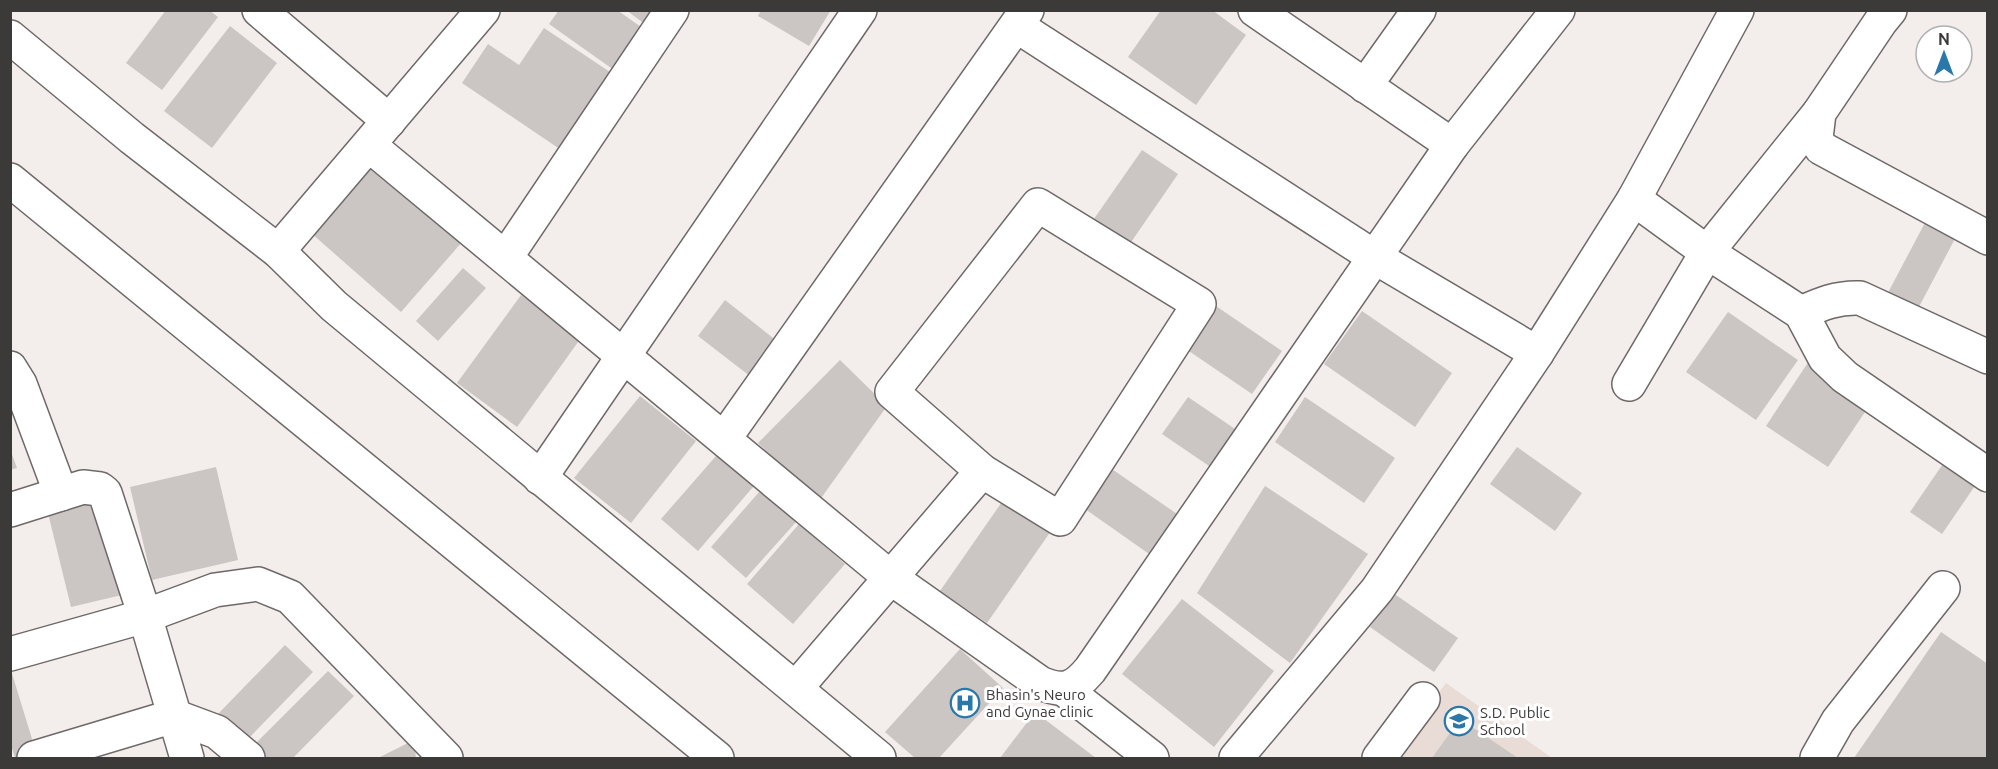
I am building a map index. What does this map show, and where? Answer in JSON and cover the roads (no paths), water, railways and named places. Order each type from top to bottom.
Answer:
[{"type":"street","points":[[259,10],[379,133],[506,257],[891,578],[1040,682],[1050,687],[1064,689],[1079,683],[1090,669],[1373,256],[1452,145],[1558,10]]},
{"type":"street","points":[[506,257],[672,10]]},
{"type":"street","points":[[540,478],[860,10]]},
{"type":"street","points":[[1255,10],[1452,145]]},
{"type":"street","points":[[1365,86],[1419,10]]},
{"type":"street","points":[[1236,759],[1377,590],[1537,353],[1634,199],[1737,10]]},
{"type":"street","points":[[1629,384],[1707,252],[1819,113],[1890,10]]},
{"type":"street","points":[[278,251],[379,133],[465,18]]},
{"type":"street","points":[[724,439],[1022,18],[1373,256],[1537,353]]},
{"type":"street","points":[[10,37],[132,138],[278,251],[334,306],[879,759]]},
{"type":"street","points":[[1819,113],[1816,138],[1821,148],[1988,238]]},
{"type":"street","points":[[10,180],[717,759]]},
{"type":"street","points":[[1634,199],[1707,252],[1801,313],[1825,358],[1845,377],[1988,475]]},
{"type":"street","points":[[1038,205],[1199,304],[1060,519],[982,471],[892,392],[1038,205]]},
{"type":"street","points":[[1801,313],[1826,302],[1844,298],[1860,298],[1988,357]]},
{"type":"street","points":[[10,368],[20,384],[61,494]]},
{"type":"street","points":[[796,688],[982,471]]},
{"type":"street","points":[[10,510],[83,487],[100,489],[105,493],[145,616],[187,759]]},
{"type":"street","points":[[10,654],[145,616],[215,590],[258,584],[290,597],[446,759]]},
{"type":"street","points":[[1817,759],[1838,721],[1943,588]]},
{"type":"street","points":[[1064,689],[1152,759]]},
{"type":"street","points":[[1379,759],[1423,699]]},
{"type":"street","points":[[34,759],[174,716],[217,732],[248,759]]},
{"type":"place","name":"Bhasin's Neuro and Gynae clinic","points":[[965,703]]},
{"type":"place","name":"S.D. Public School","points":[[1459,721]]}]
